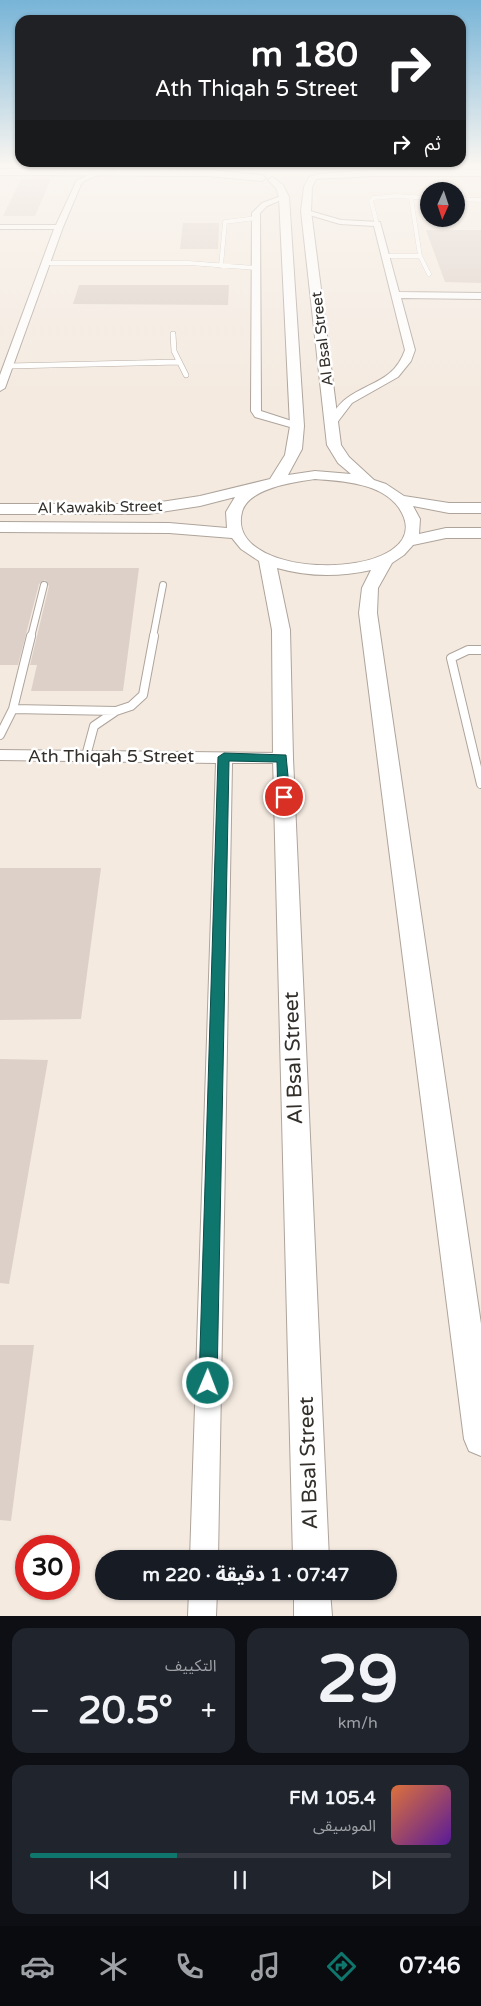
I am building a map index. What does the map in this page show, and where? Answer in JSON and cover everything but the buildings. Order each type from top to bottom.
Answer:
[{"type":"street","points":[[0,388],[54,241]]},
{"type":"street","points":[[256,241],[256,411],[259,415],[297,426]]},
{"type":"street","name":"Al Bsal Street","points":[[277,480],[293,458],[297,444],[287,241]]},
{"type":"street","name":"Al Bsal Street","points":[[310,241],[334,445],[343,460],[372,484]]},
{"type":"street","points":[[332,422],[342,407],[351,399],[396,375],[407,364],[410,350],[381,241]]},
{"type":"street","points":[[395,295],[481,296]]},
{"type":"street","points":[[0,359],[10,362]]},
{"type":"street","points":[[398,498],[407,508],[413,519],[413,530],[408,541],[399,551],[385,560],[364,567],[339,571],[322,571],[288,566],[266,558],[248,547],[236,534],[233,521],[235,509],[244,497],[258,488],[277,480],[305,476],[335,476],[372,484],[398,498],[449,508],[481,508]]},
{"type":"street","name":"Al Kawakib Street","points":[[2,508],[148,508],[200,501],[258,488]]},
{"type":"street","name":"Al Kawakib Street","points":[[0,528],[169,528],[236,534]]},
{"type":"street","points":[[408,541],[446,533],[481,533]]},
{"type":"street","name":"Al Bsal Street","points":[[266,558],[274,590],[280,630],[311,1550]]},
{"type":"street","points":[[385,560],[370,588],[368,613],[481,1439]]},
{"type":"street","name":"Ath Thiqah 5 Street","points":[[0,755],[283,758]]},
{"type":"street","points":[[204,1550],[224,757]]},
{"type":"street","points":[[202,1616],[203,1600]]},
{"type":"street","points":[[312,1600],[313,1616]]},
{"type":"lane","points":[[220,266],[223,241]]},
{"type":"lane","points":[[418,241],[420,256],[429,274]]},
{"type":"lane","points":[[385,256],[420,256]]},
{"type":"lane","points":[[46,263],[188,263],[256,268]]},
{"type":"lane","points":[[173,334],[173,344],[179,362],[186,374]]},
{"type":"lane","points":[[10,362],[179,362]]},
{"type":"lane","points":[[0,735],[13,709],[44,585]]},
{"type":"lane","points":[[86,756],[94,726],[116,711],[131,706],[143,695],[163,585]]},
{"type":"lane","points":[[481,650],[468,650],[451,658],[481,784]]},
{"type":"lane","points":[[13,709],[116,711]]},
{"type":"route","points":[[208,1383],[224,757],[283,758],[284,797]]}]
